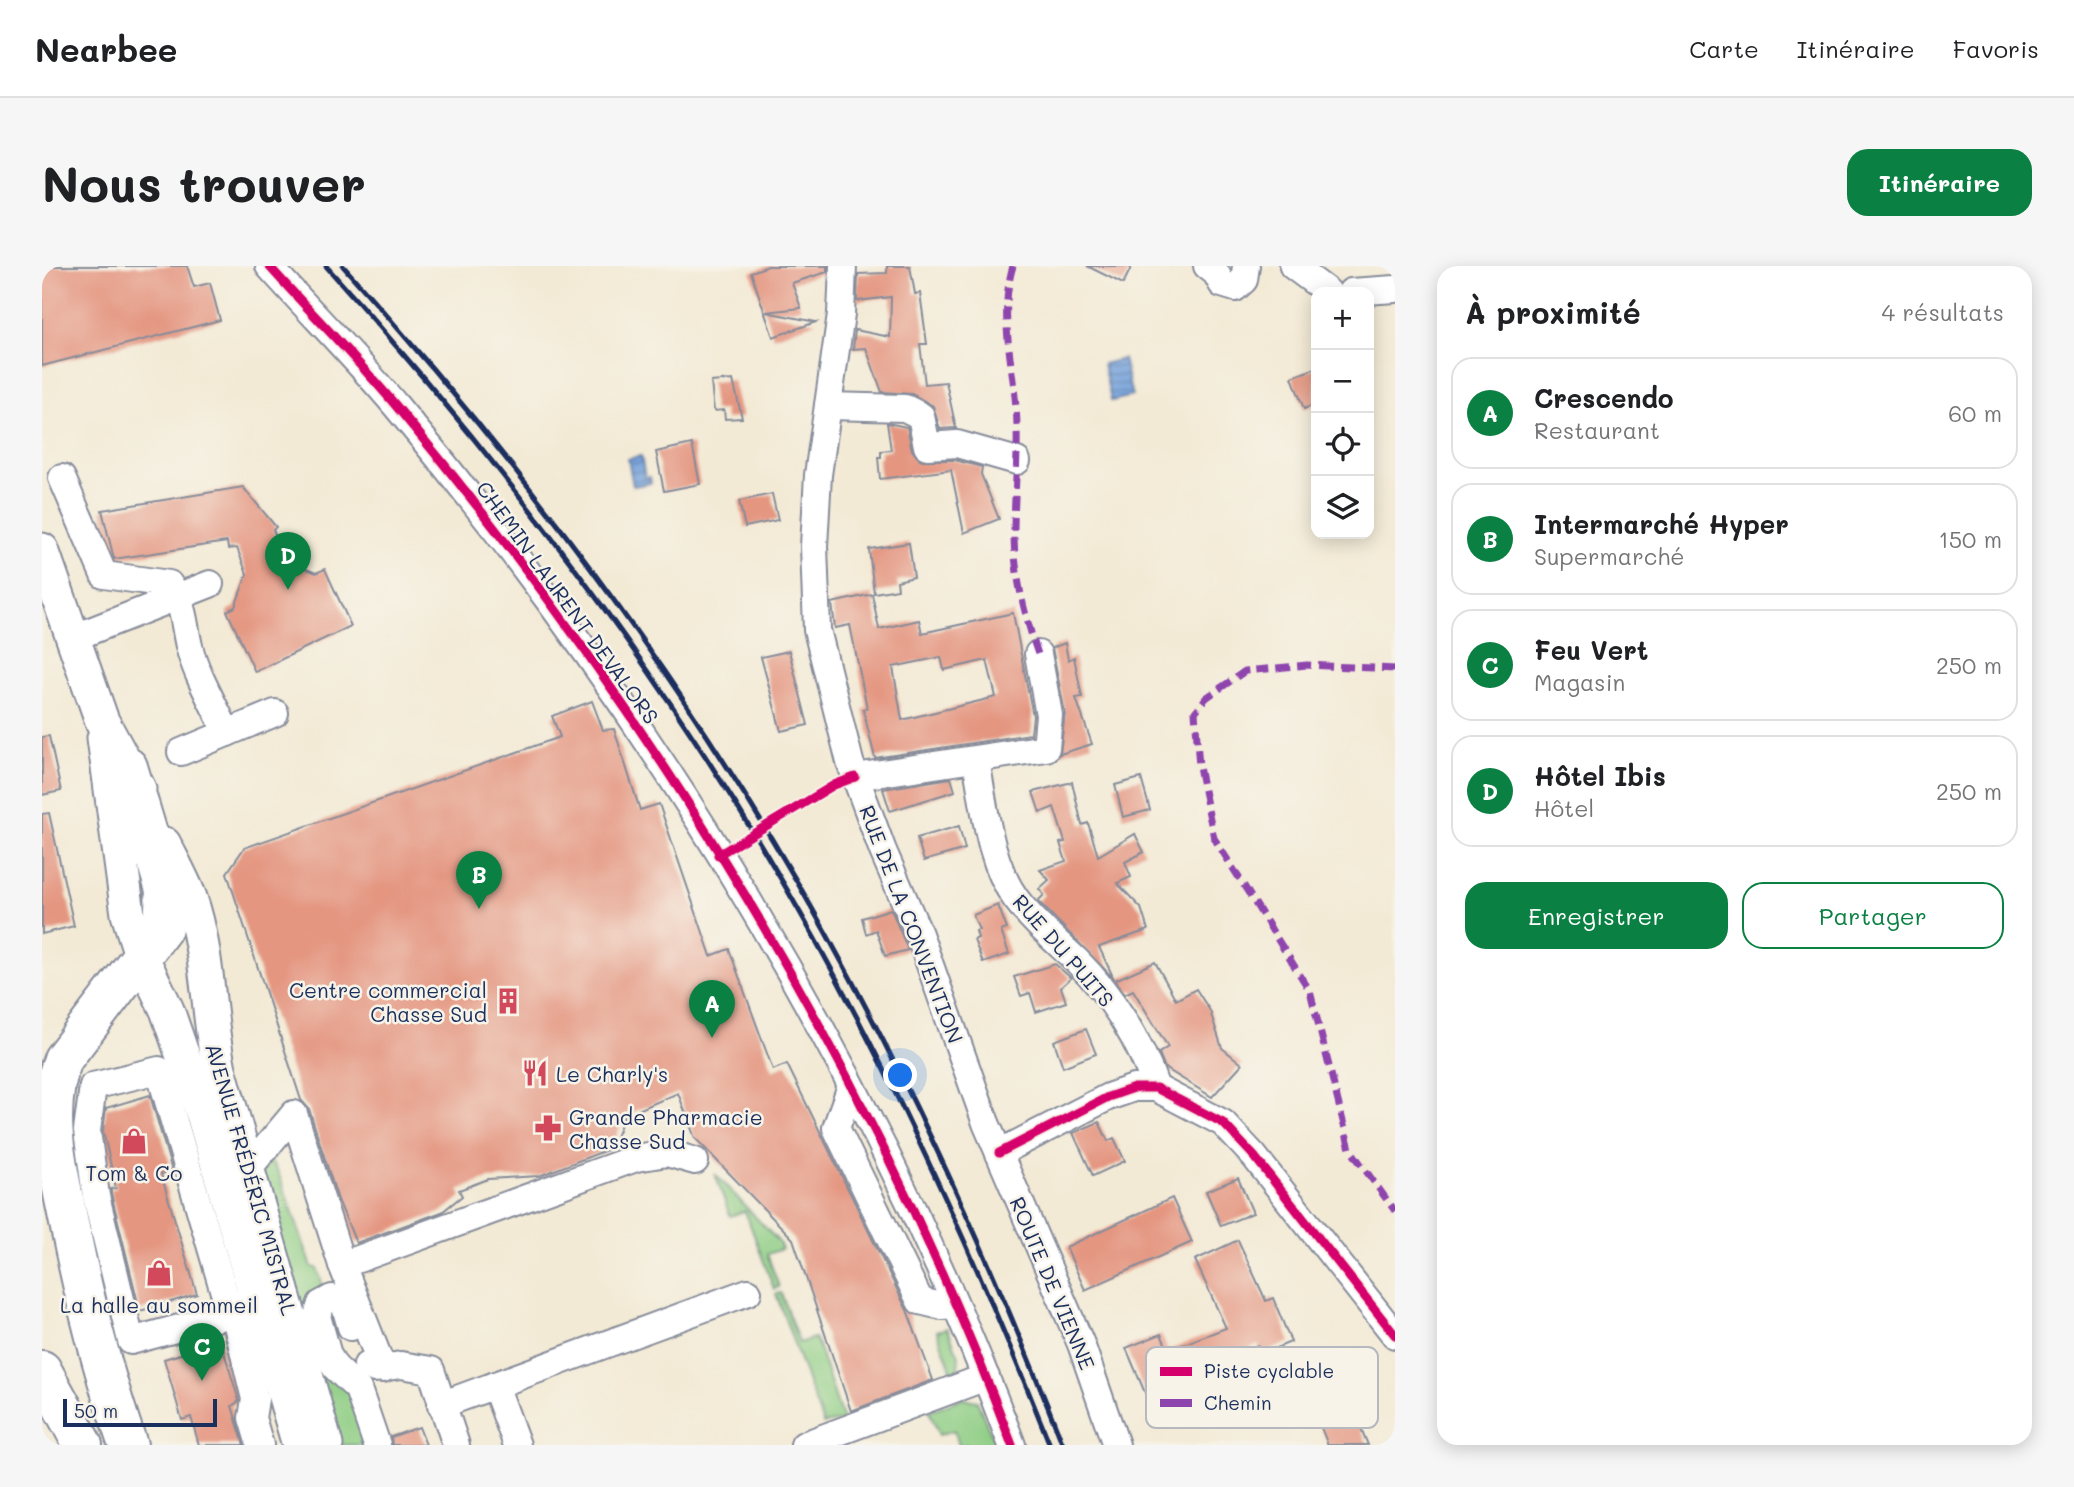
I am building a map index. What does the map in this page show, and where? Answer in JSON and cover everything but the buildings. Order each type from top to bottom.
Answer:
[{"type":"highway","points":[[128,766],[165,890],[163,928],[148,971],[108,1000],[63,1059],[55,1079],[53,1129],[83,1293],[128,1445]]},
{"type":"highway","points":[[42,1370],[83,1445]]},
{"type":"main road","name":"AVENUE FRÉDÉRIC MISTRAL","points":[[42,550],[75,637],[102,721],[128,914],[148,971],[167,1010],[272,1311],[326,1445]]},
{"type":"main road","name":"AVENUE FRÉDÉRIC MISTRAL","points":[[102,721],[128,766],[190,899],[199,934],[211,1035],[248,1170],[272,1311],[299,1445]]},
{"type":"main road","points":[[128,914],[138,918],[157,908],[165,890]]},
{"type":"street","name":"CHEMIN LAURENT DEVALORS","points":[[269,266],[403,415],[541,589],[656,752],[797,985],[851,1086],[954,1305],[1012,1445]]},
{"type":"street","name":"RUE DE LA CONVENTION","points":[[843,266],[841,314],[818,475],[814,546],[817,630],[855,777],[919,934],[986,1123]]},
{"type":"street","points":[[1207,266],[1216,273],[1222,284],[1235,288],[1244,280],[1246,266]]},
{"type":"street","points":[[1293,266],[1321,287]]},
{"type":"street","points":[[1374,290],[1395,289]]},
{"type":"street","points":[[828,406],[905,408],[921,416],[928,446],[957,444],[1017,461]]},
{"type":"street","points":[[62,478],[104,575],[169,584],[178,597],[186,614],[189,648],[227,733]]},
{"type":"street","points":[[75,637],[210,584]]},
{"type":"street","points":[[855,777],[976,761],[1046,748],[1049,715],[1038,654]]},
{"type":"street","points":[[181,752],[275,713]]},
{"type":"street","name":"RUE DU PUITS","points":[[976,761],[995,855],[1015,898],[1041,929],[1079,962],[1125,1021],[1146,1057],[1156,1088]]},
{"type":"street","points":[[377,1445],[358,1389],[335,1367],[324,1344],[272,1311],[224,1293],[159,1070],[93,1086],[87,1131],[96,1196],[131,1341],[272,1311],[317,1309],[325,1300],[338,1299],[347,1309],[362,1360],[368,1366],[383,1369],[401,1365],[431,1370],[456,1445]]},
{"type":"street","points":[[999,1153],[1108,1097],[1135,1088],[1156,1088],[1223,1123],[1254,1156],[1395,1335]]},
{"type":"street","points":[[248,1170],[294,1114],[342,1265],[383,1369]]},
{"type":"street","name":"ROUTE DE VIENNE","points":[[986,1123],[1081,1344],[1116,1445]]},
{"type":"street","points":[[342,1265],[636,1158],[667,1153],[695,1161]]},
{"type":"street","points":[[441,1405],[748,1292]]},
{"type":"street","points":[[260,1445],[252,1418],[272,1311]]},
{"type":"street","points":[[804,1445],[986,1377]]},
{"type":"street","points":[[495,1385],[517,1445]]},
{"type":"green space","points":[[270,1160],[278,1172],[312,1267],[317,1268],[324,1289],[318,1296],[308,1299],[308,1325],[350,1389],[371,1445],[340,1445],[261,1175]]},
{"type":"green space","points":[[715,1174],[778,1241],[782,1249],[767,1254],[779,1287],[774,1289],[745,1211],[730,1216]]},
{"type":"green space","points":[[781,1293],[799,1343],[814,1338],[819,1348],[843,1421],[823,1424],[776,1294]]},
{"type":"green space","points":[[947,1328],[959,1356],[958,1369],[962,1370],[954,1377],[937,1331]]},
{"type":"green space","points":[[963,1398],[977,1401],[996,1445],[959,1445],[954,1430],[939,1435],[929,1411]]},
{"type":"water","points":[[1123,359],[1132,396],[1111,401],[1103,364]]},
{"type":"water","points":[[641,456],[645,478],[650,477],[651,483],[633,486],[628,459]]},
{"type":"railway","points":[[326,266],[445,403],[558,546],[664,694],[762,847],[882,1065],[953,1215],[1050,1445]]},
{"type":"railway","points":[[343,266],[460,402],[572,543],[676,690],[773,841],[855,987],[931,1137],[1000,1290],[1063,1445]]},
{"type":"marked path","points":[[1013,266],[1007,326],[1017,426],[1014,548],[1021,595],[1038,654]]},
{"type":"marked path","points":[[1395,669],[1307,665],[1245,671],[1206,698],[1195,712],[1199,767],[1214,838],[1310,991],[1350,1149],[1395,1211]]},
{"type":"cycle path","points":[[269,266],[397,407],[491,524],[581,646],[667,771],[748,900],[823,1032],[893,1168],[956,1305],[1012,1445]]},
{"type":"cycle path","points":[[718,855],[834,785],[855,777]]},
{"type":"cycle path","points":[[999,1153],[1108,1097],[1134,1088],[1156,1088],[1223,1123],[1254,1156],[1395,1335]]},
{"type":"place","name":"Hôtel Ibis","points":[[288,590]]},
{"type":"place","name":"Intermarché Hyper","points":[[479,909]]},
{"type":"place","name":"Centre commercial Chasse Sud","points":[[508,1001]]},
{"type":"place","name":"Crescendo","points":[[712,1038]]},
{"type":"place","name":"Le Charly's","points":[[535,1073]]},
{"type":"place","name":"Grande Pharmacie Chasse Sud","points":[[548,1128]]},
{"type":"place","name":"Tom & Co","points":[[134,1141]]},
{"type":"place","name":"La halle au sommeil","points":[[159,1273]]},
{"type":"place","name":"Feu Vert","points":[[202,1381]]}]
